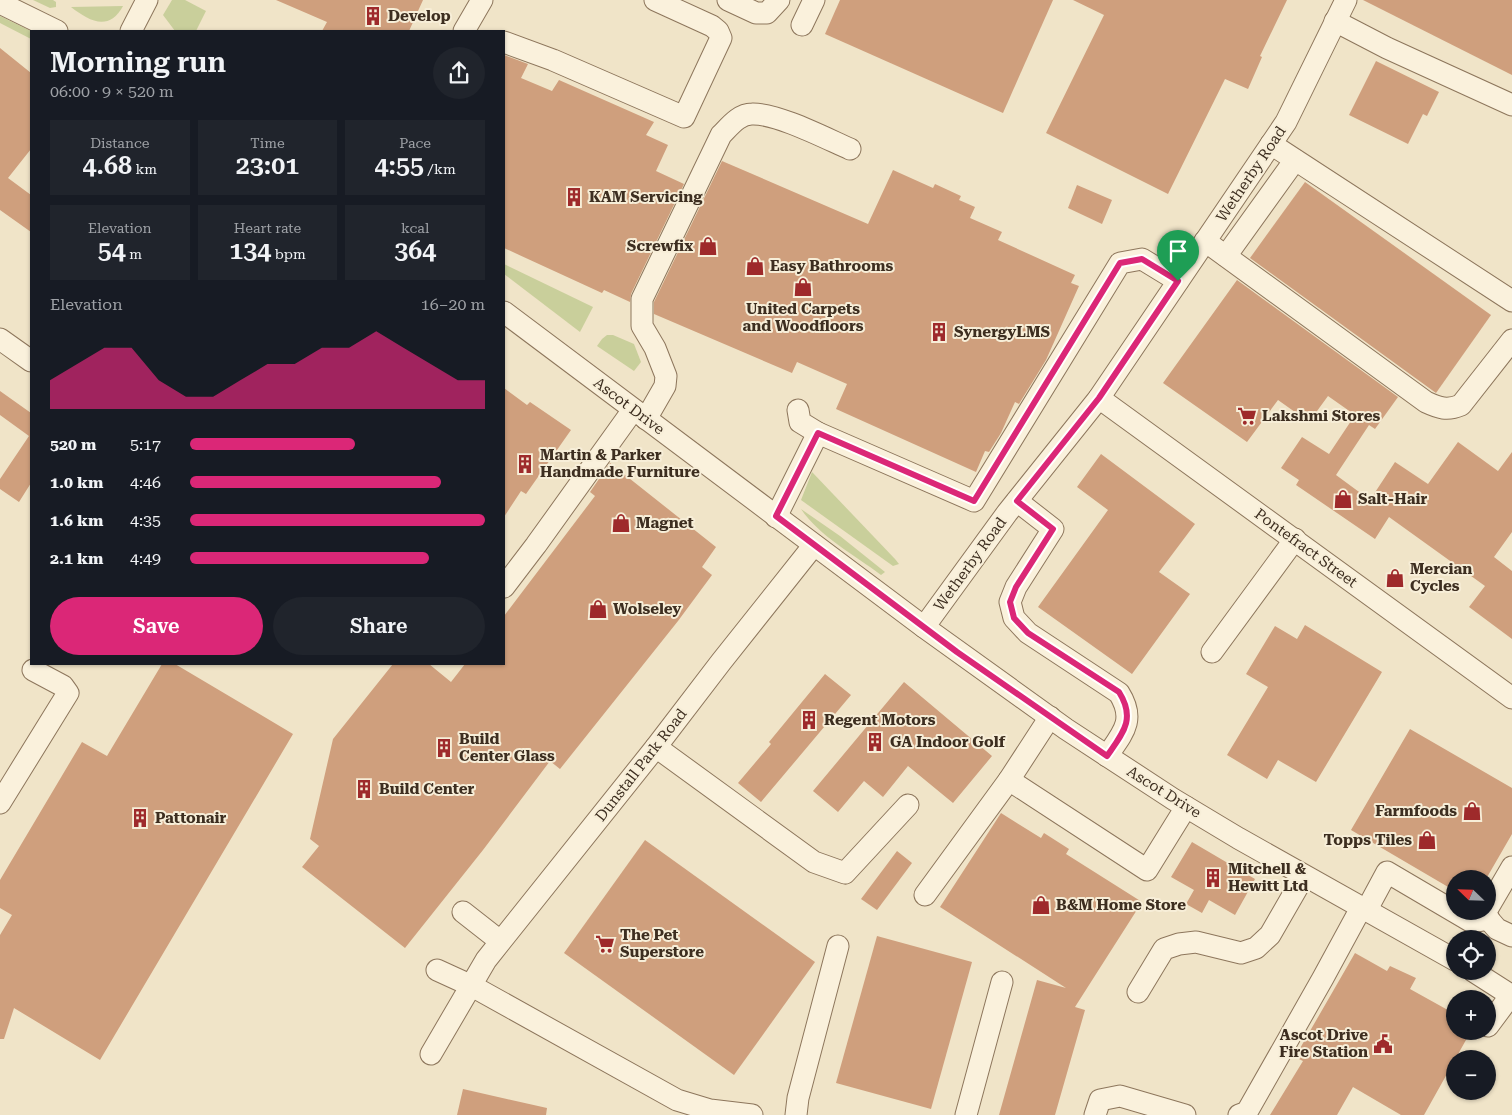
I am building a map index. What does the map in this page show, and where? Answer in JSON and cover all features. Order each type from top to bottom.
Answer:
[{"type":"street","points":[[132,30],[147,0]]},
{"type":"street","points":[[471,29],[482,0]]},
{"type":"street","points":[[505,42],[562,64],[684,117],[721,38],[718,31],[712,26],[655,0]]},
{"type":"street","points":[[728,0],[756,13],[767,13],[779,0]]},
{"type":"street","points":[[802,25],[814,0]]},
{"type":"street","name":"Wetherby Road","points":[[924,628],[1017,501],[1099,398],[1286,122],[1346,0]]},
{"type":"street","points":[[0,3],[55,30]]},
{"type":"street","points":[[1335,21],[1387,48],[1512,105]]},
{"type":"street","points":[[505,586],[640,414],[665,386],[666,376],[656,348],[642,326],[642,299],[721,135],[736,120],[752,114],[780,119],[850,149]]},
{"type":"street","points":[[1271,144],[1512,301]]},
{"type":"street","points":[[1226,256],[1295,160]]},
{"type":"street","points":[[1206,241],[1426,402],[1440,408],[1451,410],[1461,405],[1512,340]]},
{"type":"street","points":[[798,410],[800,422],[818,433],[974,501],[1120,263],[1142,259],[1178,281]]},
{"type":"street","name":"Ascot Drive","points":[[505,313],[924,628],[1107,756],[1186,807],[1304,876],[1446,955]]},
{"type":"street","points":[[0,340],[30,360]]},
{"type":"street","name":"Pontefract Street","points":[[1099,398],[1512,698]]},
{"type":"street","points":[[776,516],[818,433]]},
{"type":"street","points":[[1017,501],[1053,529],[1016,587],[1010,602],[1014,618],[1028,633],[1119,692],[1125,702],[1128,714],[1123,733],[1107,756]]},
{"type":"street","points":[[1212,652],[1295,540]]},
{"type":"street","name":"Dunstall Park Road","points":[[431,1054],[486,960],[500,941],[656,747],[814,545]]},
{"type":"street","points":[[0,803],[68,693],[63,686],[33,670]]},
{"type":"street","points":[[925,895],[1009,780],[1050,717]]},
{"type":"street","points":[[656,747],[814,862],[845,874],[908,805]]},
{"type":"street","points":[[1009,780],[1147,870],[1186,807]]},
{"type":"street","points":[[1239,1115],[1247,1112],[1323,978],[1387,872],[1472,922],[1493,925],[1512,867]]},
{"type":"street","points":[[1138,992],[1164,949],[1179,944],[1196,942],[1241,953],[1256,948],[1270,935],[1304,876]]},
{"type":"street","points":[[463,912],[500,941]]},
{"type":"street","points":[[796,1115],[798,1098],[838,946]]},
{"type":"street","points":[[437,970],[472,986],[677,1100],[710,1110],[752,1115]]},
{"type":"street","points":[[1487,980],[1511,995],[1496,1014]]},
{"type":"street","points":[[966,1115],[1002,982]]},
{"type":"street","points":[[1095,1115],[1100,1100],[1120,1096],[1184,1115]]},
{"type":"green space","points":[[33,0],[53,0],[56,2],[56,7],[50,8]]},
{"type":"green space","points":[[172,0],[185,0],[206,11],[196,30],[174,30],[163,15]]},
{"type":"green space","points":[[123,6],[112,19],[98,22],[71,7]]},
{"type":"green space","points":[[0,16],[30,31],[30,38],[0,23]]},
{"type":"green space","points":[[505,264],[593,307],[580,332],[505,275]]},
{"type":"green space","points":[[607,335],[613,335],[634,344],[641,362],[634,371],[597,346]]},
{"type":"green space","points":[[812,472],[899,564],[893,566],[801,500]]},
{"type":"green space","points":[[801,509],[840,536],[885,572],[881,575],[838,545],[818,528]]},
{"type":"building","name":"Develop","points":[[276,0],[423,0],[409,30],[323,30],[327,22]]},
{"type":"building","points":[[840,0],[1053,0],[1003,113],[825,34]]},
{"type":"building","points":[[1073,0],[1287,0],[1260,56],[1262,57],[1248,89],[1225,79],[1168,194],[1046,133],[1104,15]]},
{"type":"building","points":[[1363,0],[1512,0],[1512,75]]},
{"type":"building","points":[[0,48],[30,72],[30,150],[8,178],[30,194],[30,231],[0,210]]},
{"type":"building","name":"KAM Servicing","points":[[505,55],[528,64],[521,78],[552,91],[559,80],[654,122],[646,135],[668,145],[656,171],[684,184],[631,294],[630,302],[604,290],[602,293],[505,248]]},
{"type":"building","points":[[1376,61],[1439,92],[1427,116],[1423,114],[1408,144],[1349,115]]},
{"type":"building","name":"SynergyLMS","points":[[722,161],[868,224],[893,170],[933,188],[935,184],[961,196],[959,200],[975,207],[970,218],[1002,232],[998,240],[1075,275],[1071,283],[1079,286],[1046,360],[1019,404],[1015,402],[1001,433],[989,452],[985,451],[976,472],[836,409],[847,384],[797,362],[792,373],[654,314],[654,302]]},
{"type":"building","points":[[1305,182],[1491,315],[1436,393],[1250,258]]},
{"type":"building","points":[[1077,185],[1112,200],[1102,224],[1068,208]]},
{"type":"building","points":[[1237,280],[1398,397],[1375,429],[1369,425],[1336,475],[1370,500],[1395,462],[1428,484],[1458,442],[1498,471],[1512,452],[1512,532],[1494,557],[1512,571],[1512,639],[1469,607],[1485,586],[1389,517],[1375,539],[1296,485],[1299,480],[1281,468],[1302,437],[1329,454],[1355,415],[1328,396],[1309,422],[1278,400],[1247,442],[1163,383]]},
{"type":"building","name":"Martin & Parker Handmade Furniture","points":[[505,389],[527,405],[530,402],[571,430],[526,494],[521,491],[505,515]]},
{"type":"building","points":[[0,391],[30,412],[30,485],[19,502],[0,489],[0,479],[29,436],[0,415]]},
{"type":"building","points":[[1101,454],[1195,524],[1159,572],[1190,594],[1132,674],[1038,607],[1108,510],[1077,487]]},
{"type":"building","points":[[610,463],[716,547],[702,567],[712,575],[678,621],[560,769],[550,761],[483,850],[405,948],[302,867],[319,846],[310,839],[333,739],[392,665],[430,665],[451,682],[464,665],[505,665],[505,615],[595,496],[590,492]]},
{"type":"building","points":[[1305,625],[1382,672],[1316,782],[1278,760],[1267,779],[1227,755],[1268,687],[1246,674],[1275,626],[1297,639]]},
{"type":"building","name":"Pattonair","points":[[161,665],[177,665],[293,734],[100,1060],[14,1008],[4,1039],[0,1039],[0,935],[12,915],[0,908],[0,880],[82,742],[107,756]]},
{"type":"building","name":"Regent Motors","points":[[825,674],[851,695],[761,802],[738,783]]},
{"type":"building","points":[[904,682],[992,756],[953,803],[908,766],[883,797],[864,781],[838,812],[813,791]]},
{"type":"building","points":[[1410,729],[1512,788],[1512,834],[1491,870],[1446,870],[1446,886],[1351,830]]},
{"type":"building","name":"B&M Home Store","points":[[1001,813],[1041,838],[1044,833],[1069,849],[1066,854],[1142,902],[1075,1007],[1085,1010],[1055,1115],[999,1115],[1037,980],[1066,988],[940,907]]},
{"type":"building","points":[[645,840],[815,962],[734,1075],[564,953]]},
{"type":"building","name":"Mitchell & Hewitt Ltd","points":[[1192,842],[1255,879],[1235,915],[1209,900],[1202,913],[1186,904],[1194,890],[1171,877]]},
{"type":"building","points":[[897,851],[912,863],[877,910],[861,899]]},
{"type":"building","points":[[877,936],[972,962],[931,1109],[836,1083]]},
{"type":"building","name":"Ascot Drive Fire Station","points":[[1355,953],[1387,971],[1390,966],[1416,978],[1410,989],[1446,1009],[1446,1040],[1466,1040],[1460,1050],[1446,1050],[1446,1076],[1424,1115],[1401,1115],[1353,1087],[1337,1115],[1270,1115],[1303,1061],[1295,1057]]},
{"type":"building","points":[[463,1089],[547,1108],[546,1115],[457,1115]]},
{"type":"place","name":"Develop","points":[[373,16]]},
{"type":"place","name":"KAM Servicing","points":[[574,197]]},
{"type":"place","name":"Screwfix","points":[[708,246]]},
{"type":"place","name":"Easy Bathrooms","points":[[755,266]]},
{"type":"place","name":"United Carpets and Woodfloors","points":[[803,287]]},
{"type":"place","name":"SynergyLMS","points":[[939,332]]},
{"type":"place","name":"Lakshmi Stores","points":[[1247,416]]},
{"type":"place","name":"Martin & Parker Handmade Furniture","points":[[525,464]]},
{"type":"place","name":"Salt-Hair","points":[[1343,499]]},
{"type":"place","name":"Magnet","points":[[621,523]]},
{"type":"place","name":"Mercian Cycles","points":[[1395,578]]},
{"type":"place","name":"Wolseley","points":[[598,609]]},
{"type":"place","name":"Regent Motors","points":[[809,720]]},
{"type":"place","name":"GA Indoor Golf","points":[[875,742]]},
{"type":"place","name":"Build Center Glass","points":[[444,748]]},
{"type":"place","name":"Build Center","points":[[364,789]]},
{"type":"place","name":"Farmfoods","points":[[1472,811]]},
{"type":"place","name":"Pattonair","points":[[140,818]]},
{"type":"place","name":"Topps Tiles","points":[[1427,840]]},
{"type":"place","name":"Mitchell & Hewitt Ltd","points":[[1213,878]]},
{"type":"place","name":"B&M Home Store","points":[[1041,905]]},
{"type":"place","name":"The Pet Superstore","points":[[605,944]]},
{"type":"place","name":"Ascot Drive Fire Station","points":[[1383,1044]]},
{"type":"route","points":[[1142,259],[1178,281],[1099,398],[1017,501],[1053,529],[1016,587],[1010,602],[1014,618],[1028,633],[1119,692],[1125,702],[1128,714],[1123,733],[1107,756],[957,652],[776,516],[818,433],[974,501],[1120,263],[1142,259]]}]
